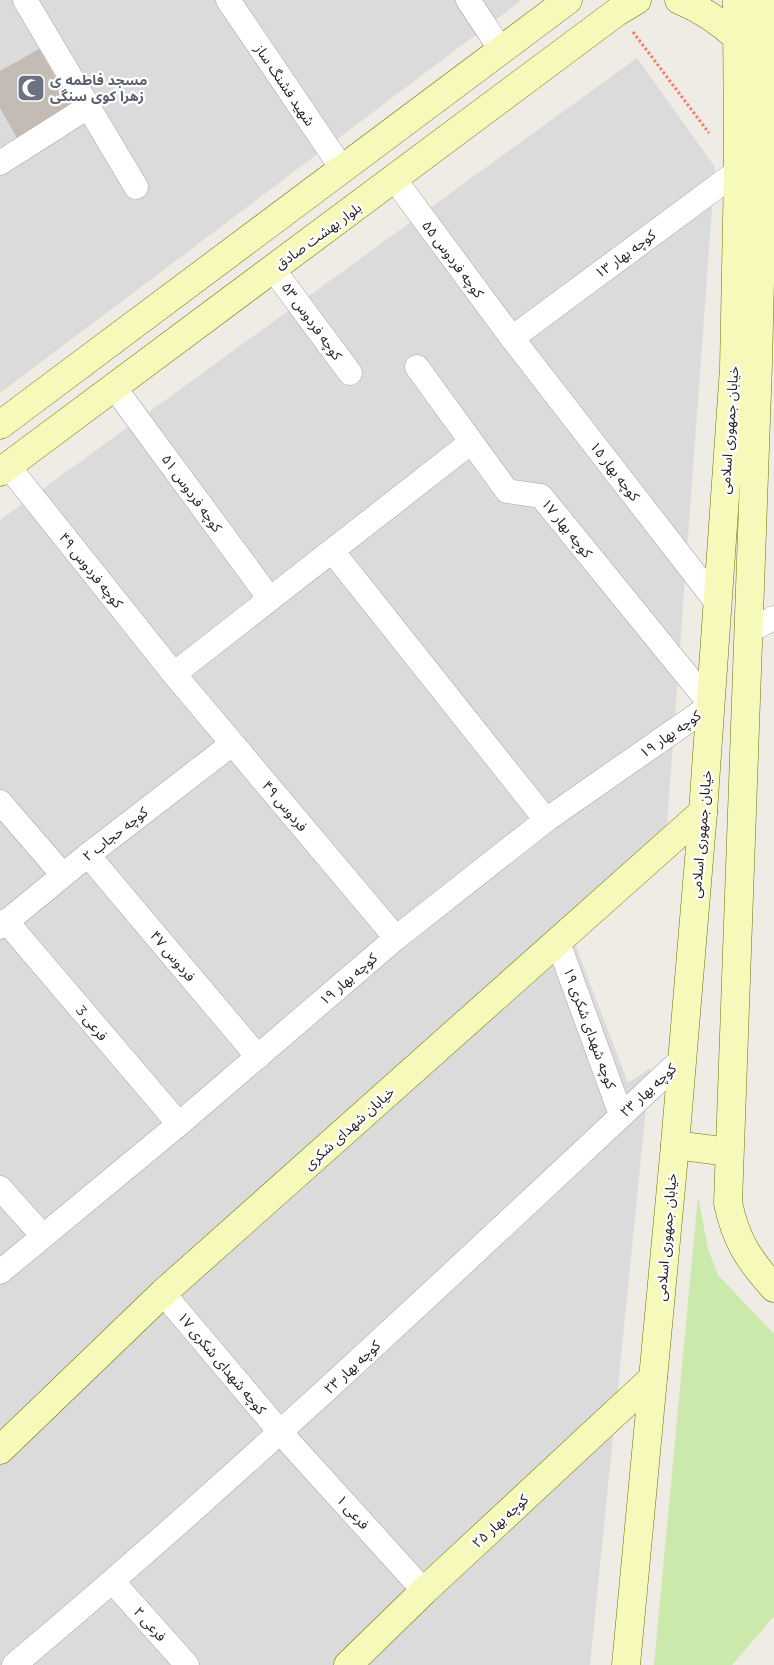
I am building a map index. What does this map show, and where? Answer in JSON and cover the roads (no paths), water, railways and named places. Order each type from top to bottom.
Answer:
[{"type":"street","points":[[24,0],[136,187]]},
{"type":"street","name":"شهید فشنگ ساز","points":[[228,0],[343,170]]},
{"type":"street","points":[[468,0],[501,50]]},
{"type":"street","points":[[0,425],[568,0]]},
{"type":"street","points":[[679,0],[698,7],[718,20],[738,38]]},
{"type":"street","name":"خیابان جمهوری اسلامی","points":[[626,1665],[675,1146],[703,812],[734,368],[738,171],[737,0]]},
{"type":"street","name":"خیابان جمهوری اسلامی","points":[[760,0],[763,158],[758,364],[746,632],[728,1203],[732,1224],[751,1263],[774,1288]]},
{"type":"street","name":"بلوار بهشت صادق","points":[[4,469],[627,6]]},
{"type":"street","points":[[0,163],[88,107]]},
{"type":"street","name":"کوچه بهار ۱۳","points":[[512,338],[738,171]]},
{"type":"street","name":"کوچه فردوس ۵۵","points":[[395,180],[512,338]]},
{"type":"street","name":"کوچه فردوس ۵۳","points":[[273,269],[350,373]]},
{"type":"street","name":"کوچه بهار ۱۵","points":[[512,338],[718,604]]},
{"type":"street","name":"کوچه بهار ۱۷","points":[[417,367],[470,443],[507,491],[541,496],[711,706]]},
{"type":"street","name":"کوچه فردوس ۵۱","points":[[114,387],[270,599]]},
{"type":"street","points":[[174,674],[333,552],[470,443]]},
{"type":"street","name":"کوچه فردوس ۴۹","points":[[4,469],[174,674]]},
{"type":"street","points":[[333,552],[546,820]]},
{"type":"street","points":[[746,632],[774,618]]},
{"type":"street","name":"فردوس ۴۹","points":[[174,674],[396,938]]},
{"type":"street","name":"کوچه بهار ۱۹","points":[[0,1272],[179,1124],[396,938],[546,820],[711,706]]},
{"type":"street","name":"کوچه حجاب ۲","points":[[3,924],[88,855],[232,744]]},
{"type":"street","points":[[0,802],[63,875]]},
{"type":"street","name":"خیابان شهدای شکری","points":[[0,1450],[163,1293],[703,812]]},
{"type":"street","name":"فردوس ۴۷","points":[[88,855],[258,1057]]},
{"type":"street","name":"فرعی 3","points":[[3,924],[179,1124]]},
{"type":"street","name":"کوچه شهدای شکری ۱۹","points":[[558,942],[622,1115]]},
{"type":"street","name":"کوچه بهار ۲۳","points":[[14,1665],[113,1582],[281,1433],[682,1059]]},
{"type":"street","points":[[675,1146],[729,1152]]},
{"type":"street","points":[[0,1188],[43,1236]]},
{"type":"street","name":"کوچه شهدای شکری ۱۷","points":[[163,1293],[281,1433]]},
{"type":"street","name":"کوچه بهار ۲۵","points":[[348,1665],[424,1591],[653,1378]]},
{"type":"street","name":"فرعی ۱","points":[[281,1433],[424,1591]]},
{"type":"street","name":"فرعی ۲","points":[[113,1582],[187,1665]]},
{"type":"place","name":"مسجد فاطمه ی زهرا کوی سنگی","points":[[31,88]]}]
